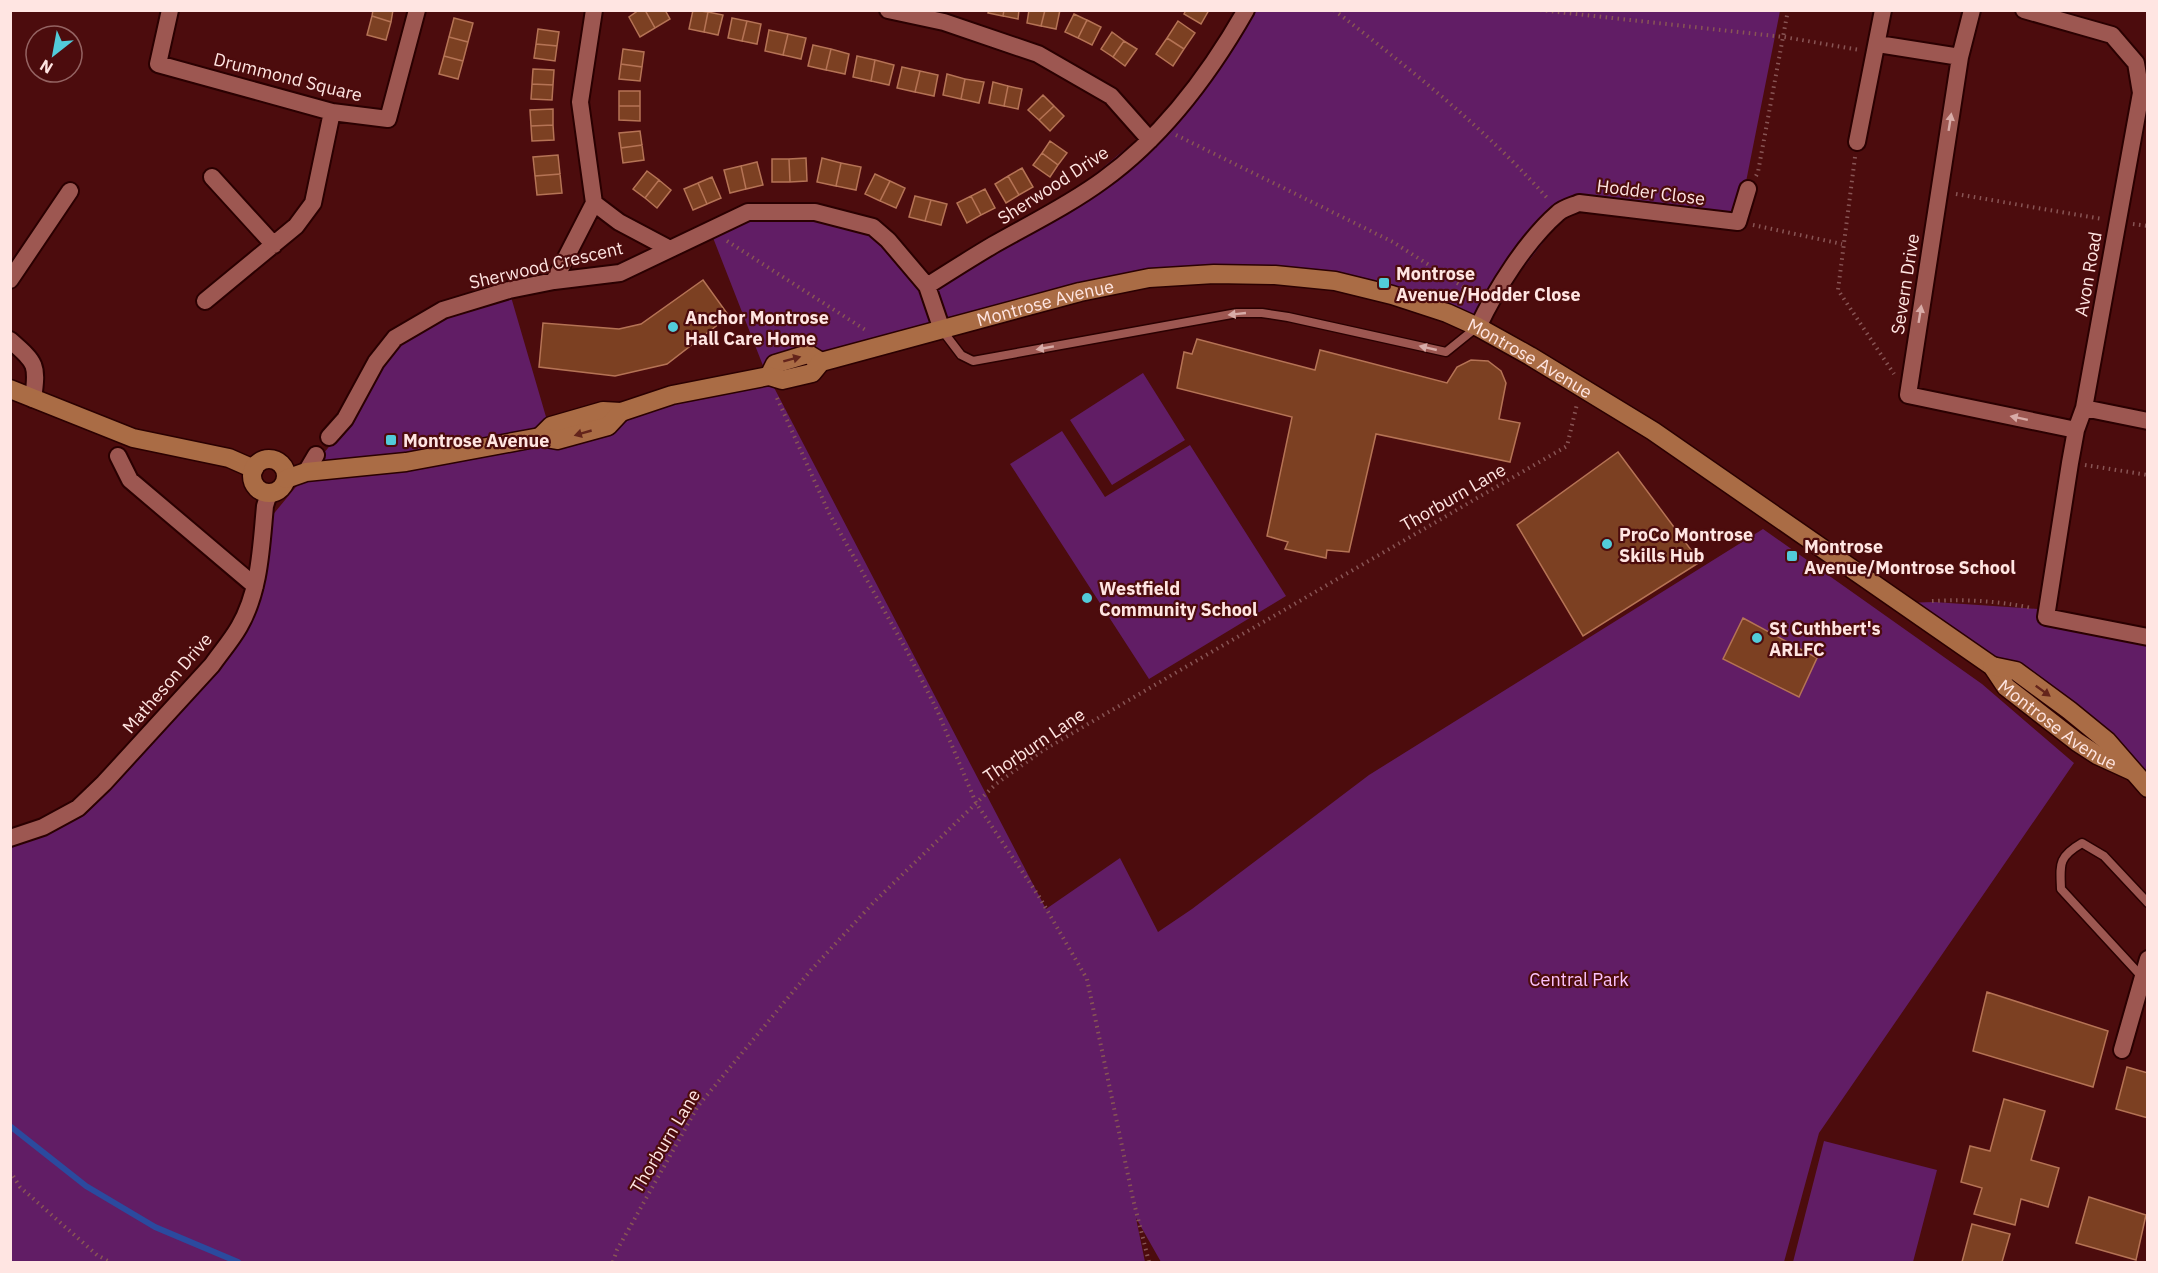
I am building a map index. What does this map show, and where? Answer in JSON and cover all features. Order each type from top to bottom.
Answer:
[{"type":"street","name":"Drummond Square","points":[[170,10],[158,64],[332,112],[388,119],[417,10]]},
{"type":"street","points":[[554,280],[594,203],[580,102],[594,10]]},
{"type":"street","points":[[888,10],[944,22],[1038,54],[1111,96],[1150,140]]},
{"type":"street","name":"Sherwood Drive","points":[[927,286],[1103,180],[1150,140],[1191,95],[1229,41],[1246,10]]},
{"type":"street","points":[[1857,142],[1883,10]]},
{"type":"street","name":"Severn Drive","points":[[1908,395],[1960,57],[1972,10]]},
{"type":"street","name":"Avon Road","points":[[2024,10],[2112,35],[2136,63],[2140,93],[2084,408],[2076,430],[2070,463],[2047,614]]},
{"type":"street","points":[[1876,49],[1960,57]]},
{"type":"street","points":[[205,301],[296,226],[314,203],[332,112]]},
{"type":"street","points":[[212,177],[274,245]]},
{"type":"street","points":[[1738,222],[1748,189]]},
{"type":"street","points":[[10,280],[70,191]]},
{"type":"street","points":[[594,203],[619,222],[670,249]]},
{"type":"street","name":"Hodder Close","points":[[1559,212],[1579,203],[1738,222]]},
{"type":"street","name":"Sherwood Crescent","points":[[329,437],[345,419],[376,362],[395,338],[443,310],[509,290],[554,280],[620,273],[748,212],[815,212],[873,227],[888,240],[927,286],[942,330]]},
{"type":"street","points":[[1478,327],[1489,304],[1521,255],[1559,212]]},
{"type":"street","name":"Montrose Avenue","points":[[286,479],[306,472],[405,462],[540,437],[557,440],[609,426],[621,412],[672,395],[768,376],[775,364],[808,354],[821,362],[1058,298],[1149,278],[1214,274],[1275,274],[1335,281],[1447,313],[1478,327],[1653,431],[1992,666],[2006,687],[2077,742],[2097,755],[2132,771],[2148,788]]},
{"type":"street","points":[[10,340],[30,358],[36,373],[33,399]]},
{"type":"street","points":[[10,389],[133,438],[229,458],[254,469]]},
{"type":"street","points":[[1908,395],[2076,430]]},
{"type":"street","points":[[2084,408],[2148,421]]},
{"type":"street","points":[[306,472],[316,455]]},
{"type":"street","points":[[118,456],[130,480],[255,586]]},
{"type":"street","points":[[272,459],[282,464],[286,479],[280,489],[269,493],[258,489],[255,485],[254,469],[261,461],[272,459]]},
{"type":"street","name":"Matheson Drive","points":[[10,838],[61,818],[78,807],[104,783],[228,644],[239,626],[255,586],[265,506],[269,493]]},
{"type":"street","points":[[2047,614],[2148,637]]},
{"type":"street","points":[[2122,1050],[2145,980],[2148,959]]},
{"type":"lane","points":[[942,330],[961,355],[973,361],[1237,314],[1262,313],[1288,317],[1446,352],[1478,327]]},
{"type":"lane","points":[[2145,980],[2061,889],[2060,866],[2067,852],[2082,843],[2104,856],[2148,903]]},
{"type":"path","points":[[1334,10],[1435,88],[1528,178],[1559,212]]},
{"type":"path","points":[[1540,10],[1876,49]]},
{"type":"path","points":[[1748,189],[1758,172],[1788,10]]},
{"type":"path","points":[[1164,126],[1182,139],[1393,242],[1489,304]]},
{"type":"path","points":[[1857,142],[1842,244],[1838,291],[1908,395]]},
{"type":"path","points":[[1940,191],[2117,222]]},
{"type":"path","points":[[1738,222],[1842,244]]},
{"type":"path","points":[[710,230],[868,331],[875,348]]},
{"type":"path","points":[[768,376],[829,513],[907,651],[937,710],[976,803],[1040,898],[1087,979],[1149,1263]]},
{"type":"path","name":"Thorburn Lane","points":[[613,1263],[617,1250],[698,1106],[819,962],[874,902],[996,784],[1052,745],[1568,446],[1581,387]]},
{"type":"path","points":[[2070,463],[2148,475]]},
{"type":"path","points":[[1902,603],[1968,599],[2000,602],[2047,614]]},
{"type":"path","points":[[10,1171],[20,1187],[97,1255],[110,1263]]},
{"type":"green space","name":"Central Park","points":[[1248,11],[1780,11],[1738,222],[1571,206],[1478,327],[1335,281],[1149,278],[768,376],[1046,909],[1120,858],[1158,932],[1192,909],[1369,775],[1763,529],[1982,684],[2074,763],[1819,1133],[1784,1262],[1161,1262],[1136,1218],[1145,1262],[11,1262],[11,838],[78,807],[247,609],[271,517],[347,425],[395,338],[509,290],[551,434],[767,376],[710,230],[793,212],[888,240],[940,326],[927,286],[1038,221],[1191,95]]},
{"type":"green space","points":[[1143,373],[1185,440],[1112,485],[1070,420]]},
{"type":"green space","points":[[1062,431],[1105,497],[1190,445],[1286,596],[1149,679],[1010,464]]},
{"type":"green space","points":[[1934,602],[2038,609],[2147,633],[2147,788],[2075,709],[1902,603]]},
{"type":"green space","points":[[1824,1141],[1937,1170],[1913,1262],[1793,1262]]},
{"type":"building","points":[[373,10],[393,10],[391,22],[372,16]]},
{"type":"building","points":[[639,10],[645,10],[655,28],[640,37],[629,17]]},
{"type":"building","points":[[645,10],[665,10],[670,19],[655,28]]},
{"type":"building","points":[[693,10],[708,12],[704,32],[689,29]]},
{"type":"building","points":[[989,10],[1004,10],[1003,16],[988,13]]},
{"type":"building","points":[[1004,10],[1019,10],[1018,19],[1003,16]]},
{"type":"building","points":[[1029,10],[1045,10],[1041,26],[1027,23]]},
{"type":"building","points":[[1045,10],[1060,10],[1056,29],[1041,26]]},
{"type":"building","points":[[1186,10],[1209,10],[1201,24],[1184,14]]},
{"type":"building","points":[[708,12],[723,15],[718,35],[704,32]]},
{"type":"building","points":[[1074,14],[1087,20],[1078,38],[1065,32]]},
{"type":"building","points":[[372,16],[391,22],[386,40],[367,35]]},
{"type":"building","points":[[454,18],[473,23],[468,42],[449,37]]},
{"type":"building","points":[[732,18],[747,21],[742,41],[728,38]]},
{"type":"building","points":[[1087,20],[1101,27],[1092,45],[1078,38]]},
{"type":"building","points":[[747,21],[761,24],[757,44],[742,41]]},
{"type":"building","points":[[1178,21],[1195,33],[1184,49],[1167,38]]},
{"type":"building","points":[[538,29],[559,32],[557,46],[536,44]]},
{"type":"building","points":[[769,30],[788,34],[783,55],[765,51]]},
{"type":"building","points":[[1112,32],[1124,41],[1113,57],[1101,49]]},
{"type":"building","points":[[788,34],[806,38],[801,59],[783,55]]},
{"type":"building","points":[[449,37],[468,42],[463,61],[444,56]]},
{"type":"building","points":[[1167,38],[1184,49],[1173,66],[1156,54]]},
{"type":"building","points":[[1124,41],[1137,49],[1125,66],[1113,57]]},
{"type":"building","points":[[536,44],[557,46],[555,61],[534,58]]},
{"type":"building","points":[[813,45],[831,49],[826,70],[808,66]]},
{"type":"building","points":[[623,49],[644,52],[642,67],[621,64]]},
{"type":"building","points":[[831,49],[849,54],[845,74],[826,70]]},
{"type":"building","points":[[444,56],[463,61],[458,79],[439,74]]},
{"type":"building","points":[[857,56],[875,60],[871,81],[853,77]]},
{"type":"building","points":[[875,60],[894,65],[889,85],[871,81]]},
{"type":"building","points":[[621,64],[642,67],[640,81],[619,79]]},
{"type":"building","points":[[902,67],[920,71],[915,92],[897,88]]},
{"type":"building","points":[[533,69],[554,70],[553,85],[532,84]]},
{"type":"building","points":[[920,71],[938,75],[934,96],[915,92]]},
{"type":"building","points":[[947,74],[965,79],[961,99],[943,95]]},
{"type":"building","points":[[965,79],[984,82],[979,103],[961,99]]},
{"type":"building","points":[[993,82],[1008,86],[1004,106],[989,103]]},
{"type":"building","points":[[532,84],[553,85],[552,100],[531,99]]},
{"type":"building","points":[[1008,86],[1022,89],[1018,109],[1004,106]]},
{"type":"building","points":[[619,91],[640,91],[640,106],[619,106]]},
{"type":"building","points":[[1043,95],[1054,106],[1039,120],[1028,110]]},
{"type":"building","points":[[619,106],[640,106],[640,121],[619,120]]},
{"type":"building","points":[[1054,106],[1064,116],[1050,131],[1039,120]]},
{"type":"building","points":[[553,109],[553,125],[531,126],[530,110]]},
{"type":"building","points":[[553,125],[554,140],[532,141],[531,126]]},
{"type":"building","points":[[640,131],[642,145],[621,148],[619,133]]},
{"type":"building","points":[[1050,141],[1067,153],[1058,165],[1042,153]]},
{"type":"building","points":[[642,145],[644,160],[623,163],[621,148]]},
{"type":"building","points":[[1042,153],[1058,165],[1050,177],[1033,165]]},
{"type":"building","points":[[558,155],[560,174],[535,176],[533,157]]},
{"type":"building","points":[[806,158],[807,181],[790,182],[789,159]]},
{"type":"building","points":[[822,158],[841,163],[836,186],[817,182]]},
{"type":"building","points":[[772,159],[789,159],[790,182],[772,182]]},
{"type":"building","points":[[757,162],[763,185],[746,189],[741,166]]},
{"type":"building","points":[[841,163],[861,167],[856,190],[836,186]]},
{"type":"building","points":[[741,166],[746,189],[730,193],[724,170]]},
{"type":"building","points":[[1022,168],[1033,187],[1019,195],[1008,176]]},
{"type":"building","points":[[647,171],[659,180],[645,198],[633,189]]},
{"type":"building","points":[[560,174],[562,193],[537,195],[535,176]]},
{"type":"building","points":[[875,174],[890,181],[880,201],[865,194]]},
{"type":"building","points":[[1008,176],[1019,195],[1006,203],[995,184]]},
{"type":"building","points":[[712,177],[721,198],[707,204],[698,183]]},
{"type":"building","points":[[659,180],[671,190],[657,208],[645,198]]},
{"type":"building","points":[[890,181],[905,188],[896,208],[880,201]]},
{"type":"building","points":[[698,183],[707,204],[693,210],[684,189]]},
{"type":"building","points":[[985,189],[995,208],[981,215],[971,196]]},
{"type":"building","points":[[915,196],[931,200],[925,221],[909,217]]},
{"type":"building","points":[[971,196],[981,215],[967,223],[957,203]]},
{"type":"building","points":[[931,200],[947,204],[941,225],[925,221]]},
{"type":"building","name":"Anchor Montrose Hall Care Home","points":[[703,280],[729,316],[667,364],[615,376],[539,367],[543,323],[619,329],[641,324]]},
{"type":"building","points":[[1197,339],[1315,370],[1320,350],[1447,383],[1457,367],[1471,360],[1488,361],[1501,371],[1506,383],[1499,419],[1520,423],[1510,462],[1376,434],[1349,552],[1327,550],[1326,558],[1285,549],[1288,542],[1267,536],[1292,417],[1177,388],[1184,352],[1192,354]]},
{"type":"building","name":"ProCo Montrose Skills Hub","points":[[1618,452],[1700,562],[1583,636],[1517,525]]},
{"type":"building","name":"St Cuthbert's ARLFC","points":[[1743,618],[1817,658],[1799,697],[1723,659]]},
{"type":"building","points":[[1987,992],[2108,1031],[2093,1087],[1973,1051]]},
{"type":"building","points":[[2127,1067],[2148,1073],[2148,1118],[2116,1109]]},
{"type":"building","points":[[2004,1099],[2045,1111],[2031,1160],[2059,1168],[2048,1207],[2021,1199],[2015,1225],[1974,1214],[1982,1188],[1961,1182],[1970,1146],[1990,1151]]},
{"type":"building","points":[[2089,1197],[2146,1215],[2136,1260],[2076,1243]]},
{"type":"building","points":[[1972,1224],[2010,1234],[2002,1262],[1962,1262]]},
{"type":"waterway","points":[[10,1126],[86,1186],[155,1227],[238,1262]]},
{"type":"place","name":"Montrose Avenue/Hodder Close","points":[[1384,283]]},
{"type":"place","name":"Anchor Montrose Hall Care Home","points":[[673,327]]},
{"type":"place","name":"Montrose Avenue","points":[[391,440]]},
{"type":"place","name":"ProCo Montrose Skills Hub","points":[[1607,544]]},
{"type":"place","name":"Montrose Avenue/Montrose School","points":[[1792,556]]},
{"type":"place","name":"Westfield Community School","points":[[1087,598]]},
{"type":"place","name":"St Cuthbert's ARLFC","points":[[1757,638]]}]
